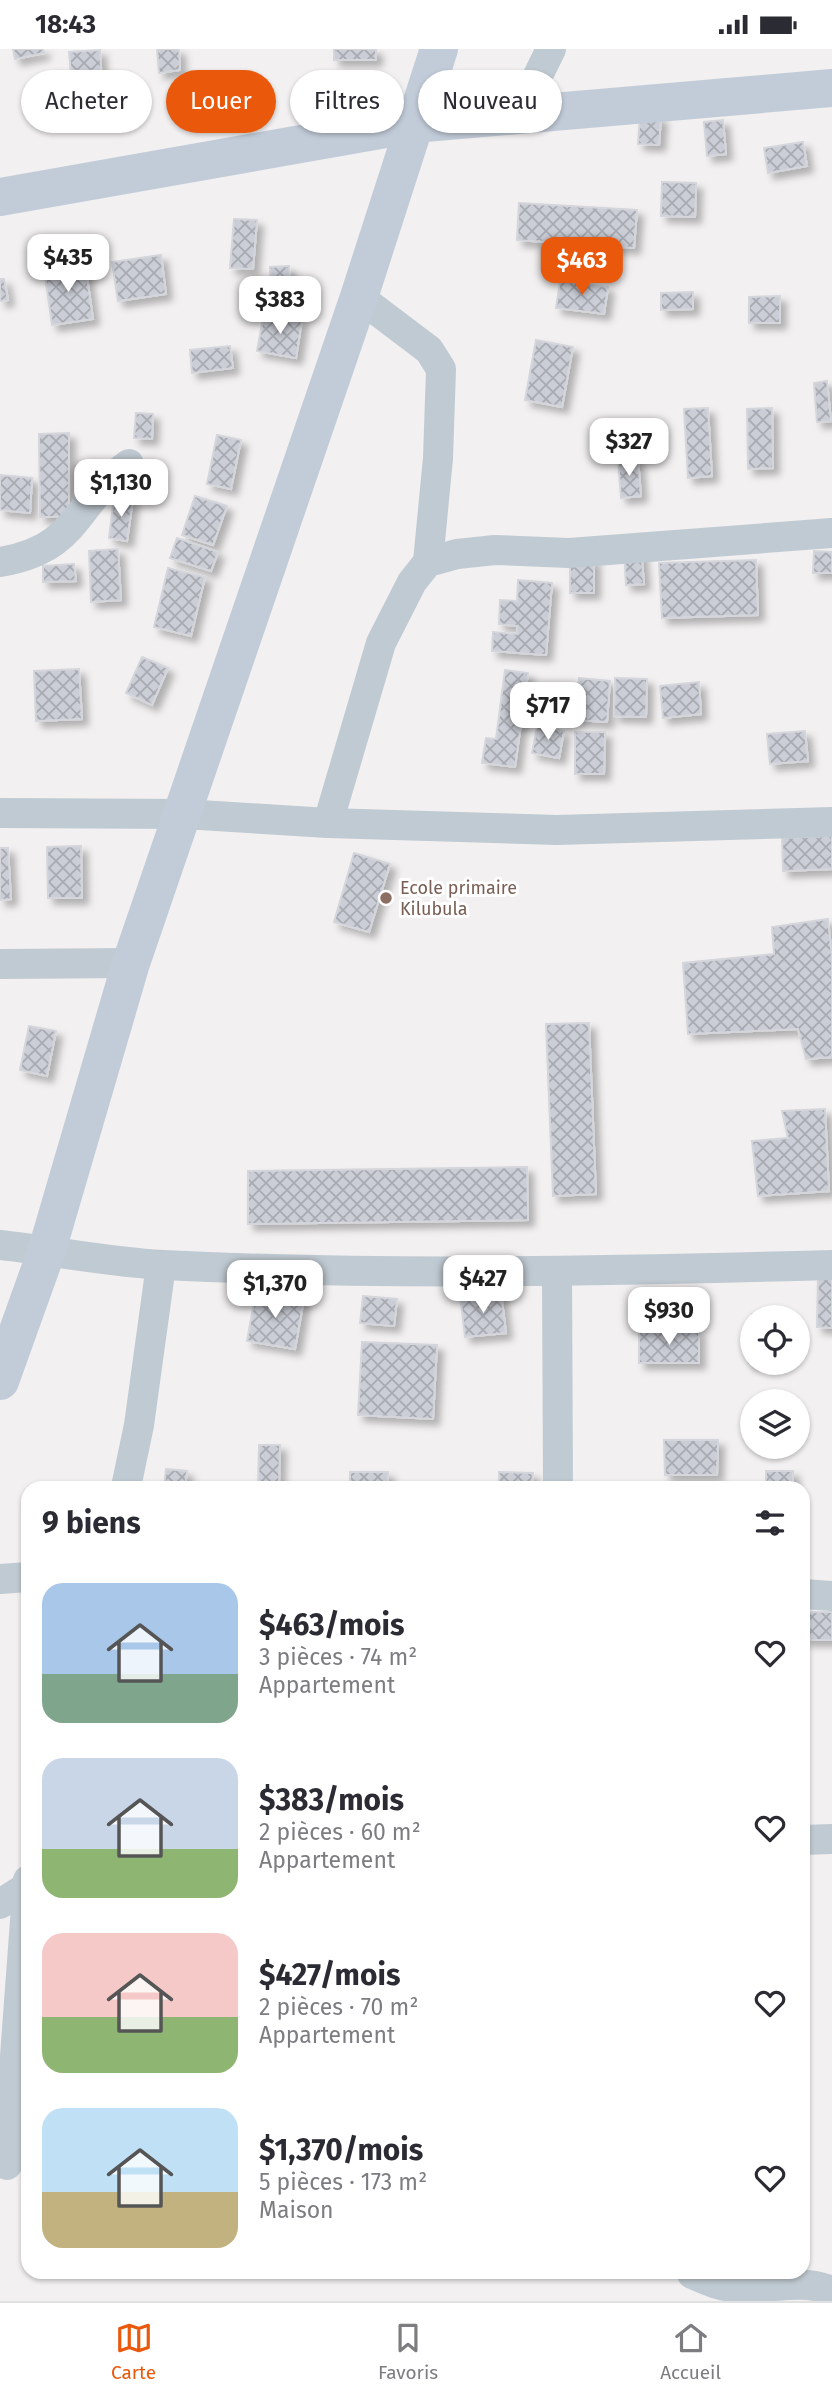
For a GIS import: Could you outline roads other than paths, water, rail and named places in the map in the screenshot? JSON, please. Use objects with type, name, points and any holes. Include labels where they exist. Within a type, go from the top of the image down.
[{"type":"street","points":[[0,1381],[47,1250],[131,963],[359,297],[439,49]]},
{"type":"street","points":[[541,70],[551,49]]},
{"type":"street","points":[[562,110],[832,88]]},
{"type":"street","points":[[0,197],[418,124]]},
{"type":"street","points":[[328,823],[381,643],[412,582],[428,562],[438,458],[441,369],[429,350],[359,297]]},
{"type":"street","points":[[0,562],[26,558],[51,546],[71,529],[107,480],[129,464]]},
{"type":"street","points":[[428,562],[457,554],[495,550],[569,553],[832,533]]},
{"type":"street","points":[[0,813],[184,814],[328,823],[557,830],[832,822]]},
{"type":"street","points":[[0,964],[131,963]]},
{"type":"street","points":[[0,1245],[160,1265],[557,1273],[832,1265]]},
{"type":"street","points":[[127,1481],[139,1425],[160,1265]]},
{"type":"street","points":[[557,1273],[558,1481]]},
{"type":"street","points":[[0,1579],[21,1578]]},
{"type":"street","points":[[810,1594],[832,1596]]},
{"type":"street","points":[[810,1840],[832,1839]]},
{"type":"street","points":[[0,1904],[21,1889]]},
{"type":"street","points":[[7,2165],[21,1978]]},
{"type":"street","points":[[702,2279],[735,2288],[800,2284],[832,2291]]},
{"type":"place","name":"Ecole primaire Kilubula","points":[[386,898]]}]
